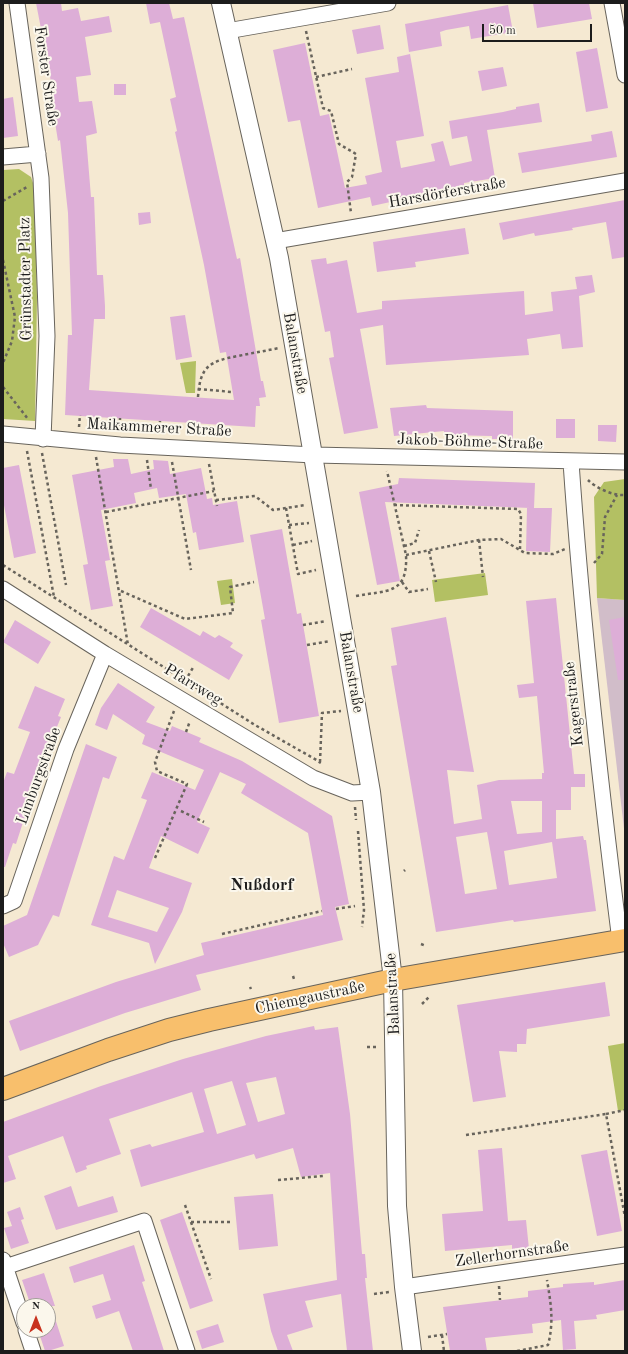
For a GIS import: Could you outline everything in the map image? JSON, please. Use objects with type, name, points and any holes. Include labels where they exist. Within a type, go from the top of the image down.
[{"type":"main road","name":"Chiemgaustraße","points":[[3,1089],[82,1059],[169,1030],[393,980],[622,940]]},
{"type":"street","name":"Forster Straße","points":[[17,3],[38,154]]},
{"type":"street","name":"Balanstraße","points":[[221,3],[275,241],[314,455],[371,792],[393,980],[398,1206],[397,1290],[412,1351]]},
{"type":"street","points":[[227,31],[388,3]]},
{"type":"street","points":[[612,3],[625,75]]},
{"type":"street","points":[[3,157],[38,154]]},
{"type":"street","name":"Grünstadter Platz","points":[[36,438],[47,336],[41,178],[38,154]]},
{"type":"street","name":"Harsdörferstraße","points":[[275,241],[625,180]]},
{"type":"street","name":"Maikammerer Straße","points":[[3,434],[94,443],[314,455]]},
{"type":"street","name":"Jakob-Böhme-Straße","points":[[314,455],[571,462],[625,462]]},
{"type":"street","name":"Kagerstraße","points":[[571,462],[578,568],[592,706],[622,940]]},
{"type":"street","name":"Pfarrweg","points":[[3,589],[105,654],[313,778],[352,793],[371,792]]},
{"type":"street","name":"Limburgstraße","points":[[3,906],[14,901],[66,749],[105,654]]},
{"type":"street","points":[[16,1299],[4,1263],[144,1221],[187,1351]]},
{"type":"street","name":"Zellerhornstraße","points":[[397,1290],[625,1256]]},
{"type":"street","points":[[29,1338],[33,1351]]},
{"type":"path","points":[[306,33],[322,108],[331,111],[339,144],[356,154],[352,177],[347,182],[350,207]]},
{"type":"path","points":[[316,77],[352,69]]},
{"type":"path","points":[[3,201],[41,178]]},
{"type":"path","points":[[3,260],[15,317],[12,341],[3,363]]},
{"type":"path","points":[[198,397],[200,378],[211,364],[221,359],[279,348]]},
{"type":"path","points":[[3,387],[36,438],[66,585]]},
{"type":"path","points":[[198,389],[232,392]]},
{"type":"path","points":[[36,438],[54,598]]},
{"type":"path","points":[[94,443],[128,645]]},
{"type":"path","points":[[169,447],[191,570]]},
{"type":"path","points":[[206,449],[217,506]]},
{"type":"path","points":[[571,462],[592,484],[617,495],[625,495]]},
{"type":"path","points":[[148,470],[151,489]]},
{"type":"path","points":[[356,596],[394,589],[402,582],[406,568],[406,555],[388,476]]},
{"type":"path","points":[[106,512],[214,491]]},
{"type":"path","points":[[578,568],[592,565],[602,554],[605,517],[617,495]]},
{"type":"path","points":[[216,500],[254,496],[273,510],[307,505]]},
{"type":"path","points":[[394,505],[518,509],[521,514],[520,549]]},
{"type":"path","points":[[286,508],[298,574],[318,570]]},
{"type":"path","points":[[289,525],[310,522]]},
{"type":"path","points":[[404,546],[415,543],[418,530]]},
{"type":"path","points":[[406,555],[429,551],[470,540],[501,539],[525,553],[551,554]]},
{"type":"path","points":[[479,540],[483,577]]},
{"type":"path","points":[[293,544],[313,541]]},
{"type":"path","points":[[429,551],[436,582]]},
{"type":"path","points":[[3,565],[255,725],[320,762]]},
{"type":"path","points":[[120,591],[185,619],[233,612],[230,587],[254,582]]},
{"type":"path","points":[[402,582],[409,592],[428,589]]},
{"type":"path","points":[[303,625],[327,621]]},
{"type":"path","points":[[307,645],[330,641]]},
{"type":"path","points":[[185,681],[194,666]]},
{"type":"path","points":[[155,858],[187,784],[157,771],[155,762],[179,697]]},
{"type":"path","points":[[313,778],[320,762],[322,713],[342,711]]},
{"type":"path","points":[[352,793],[357,827],[364,910],[362,927]]},
{"type":"path","points":[[181,811],[204,822]]},
{"type":"path","points":[[336,909],[355,906]]},
{"type":"path","points":[[222,934],[322,911]]},
{"type":"path","points":[[421,944],[426,946]]},
{"type":"path","points":[[422,1004],[429,997]]},
{"type":"path","points":[[367,1047],[378,1046],[379,1053]]},
{"type":"path","points":[[466,1135],[625,1110]]},
{"type":"path","points":[[606,1114],[625,1217]]},
{"type":"path","points":[[278,1180],[323,1176]]},
{"type":"path","points":[[186,1205],[211,1279]]},
{"type":"path","points":[[191,1222],[232,1222]]},
{"type":"path","points":[[517,1351],[548,1345],[552,1329],[552,1316],[545,1267]]},
{"type":"path","points":[[374,1294],[397,1290]]},
{"type":"path","points":[[428,1337],[447,1334]]},
{"type":"path","points":[[442,1335],[444,1351]]},
{"type":"shaded area","points":[[597,598],[625,600],[625,837]]},
{"type":"green space","points":[[19,169],[31,177],[35,189],[37,298],[35,421],[3,419],[3,170]]},
{"type":"green space","points":[[196,361],[195,393],[186,393],[180,363]]},
{"type":"green space","points":[[625,479],[625,600],[597,598],[594,497],[604,482]]},
{"type":"green space","points":[[485,573],[488,595],[435,602],[432,580]]},
{"type":"green space","points":[[232,579],[235,603],[221,605],[217,581]]},
{"type":"green space","points":[[625,1043],[625,1110],[618,1111],[608,1046]]},
{"type":"building","points":[[36,3],[61,3],[62,11],[78,8],[81,21],[109,16],[112,32],[85,37],[91,75],[76,77],[79,102],[92,101],[97,133],[86,136],[91,197],[94,197],[97,275],[103,275],[105,306],[105,319],[94,319],[89,390],[234,400],[226,352],[220,353],[204,265],[175,132],[177,131],[170,99],[176,97],[160,22],[150,24],[146,3],[169,3],[173,19],[184,17],[237,259],[240,258],[261,381],[263,381],[266,397],[259,398],[260,406],[256,406],[255,427],[65,415],[68,335],[72,335],[68,213],[60,140],[58,141],[50,75]]},
{"type":"building","points":[[533,3],[589,3],[592,19],[537,28]]},
{"type":"building","points":[[508,5],[513,32],[471,39],[469,26],[446,30],[440,32],[442,46],[409,52],[405,24]]},
{"type":"building","points":[[380,25],[384,49],[357,54],[352,30]]},
{"type":"building","points":[[305,43],[320,116],[329,114],[345,188],[367,184],[365,176],[382,172],[365,78],[399,72],[397,57],[410,54],[424,136],[396,141],[401,168],[435,161],[431,144],[443,141],[450,166],[472,161],[467,136],[452,139],[449,121],[503,112],[516,109],[516,107],[539,103],[542,122],[487,130],[495,178],[464,183],[464,186],[372,206],[370,197],[318,208],[300,120],[288,122],[273,50]]},
{"type":"building","points":[[597,48],[608,108],[586,112],[576,52]]},
{"type":"building","points":[[503,67],[507,86],[482,91],[478,71]]},
{"type":"building","points":[[114,84],[126,84],[126,95],[114,95]]},
{"type":"building","points":[[13,97],[18,136],[3,138],[3,99]]},
{"type":"building","points":[[612,131],[617,157],[522,173],[518,153],[592,141],[591,135]]},
{"type":"building","points":[[625,200],[625,257],[612,259],[606,222],[572,228],[573,230],[535,236],[534,233],[503,240],[499,223]]},
{"type":"building","points":[[150,212],[151,223],[139,225],[138,213]]},
{"type":"building","points":[[465,228],[469,254],[415,262],[416,267],[377,272],[373,242]]},
{"type":"building","points":[[326,258],[327,264],[347,260],[357,313],[382,309],[382,301],[524,291],[525,315],[553,311],[551,292],[577,289],[575,277],[592,275],[595,292],[579,296],[583,347],[562,349],[560,334],[527,339],[529,355],[386,365],[383,325],[360,329],[378,428],[344,434],[329,358],[334,357],[330,331],[325,332],[311,260]]},
{"type":"building","points":[[185,315],[192,357],[176,360],[170,317]]},
{"type":"building","points":[[426,405],[427,408],[513,411],[513,439],[492,439],[492,436],[444,435],[444,431],[394,436],[390,408]]},
{"type":"building","points":[[556,419],[575,419],[575,438],[556,438]]},
{"type":"building","points":[[598,425],[617,425],[616,442],[598,441]]},
{"type":"building","points":[[113,459],[128,459],[131,474],[154,469],[153,460],[168,461],[170,474],[201,468],[207,499],[212,498],[213,505],[237,501],[244,542],[199,550],[196,532],[193,533],[186,494],[159,498],[157,488],[134,493],[136,503],[101,510],[110,560],[105,561],[113,606],[91,610],[83,565],[88,564],[72,475],[114,467]]},
{"type":"building","points":[[19,465],[36,553],[14,558],[3,500],[3,468]]},
{"type":"building","points":[[399,478],[535,483],[534,508],[552,508],[550,552],[526,551],[527,508],[530,508],[385,502],[400,581],[377,585],[359,492],[398,484]]},
{"type":"building","points":[[282,529],[297,614],[301,613],[319,716],[279,723],[261,620],[265,619],[250,535]]},
{"type":"building","points":[[556,598],[574,774],[585,774],[585,787],[571,787],[571,810],[556,810],[556,839],[583,836],[584,840],[586,840],[596,911],[514,922],[513,920],[436,932],[391,666],[397,665],[391,628],[446,617],[474,772],[447,770],[454,824],[482,819],[477,785],[499,780],[542,779],[542,773],[544,773],[537,696],[519,698],[517,685],[534,683],[526,601]],"holes":[[[511,801],[542,801],[542,832],[517,834]],[[487,832],[497,889],[465,894],[456,837]],[[552,842],[557,878],[509,885],[504,851]]]},
{"type":"building","points":[[151,608],[200,636],[203,631],[215,638],[219,635],[233,643],[230,647],[243,655],[229,680],[140,627]]},
{"type":"building","points":[[625,617],[625,680],[618,680],[609,620]]},
{"type":"building","points":[[15,620],[51,642],[38,664],[3,642]]},
{"type":"building","points":[[118,683],[155,707],[146,722],[170,731],[172,726],[201,738],[199,742],[242,761],[332,816],[349,904],[335,907],[343,940],[196,975],[201,990],[125,1013],[20,1051],[9,1021],[116,982],[204,955],[201,943],[323,915],[308,833],[241,793],[246,784],[220,772],[197,822],[210,828],[198,854],[161,836],[149,868],[192,883],[182,912],[155,964],[149,943],[91,925],[114,856],[124,860],[147,800],[141,798],[152,772],[195,790],[204,770],[142,744],[145,735],[113,714],[107,730],[95,725],[101,708]],"holes":[[[117,890],[169,908],[157,932],[108,917]]]},
{"type":"building","points":[[35,686],[65,699],[58,716],[61,717],[41,766],[16,844],[13,843],[5,867],[3,867],[3,783],[7,772],[14,774],[30,732],[18,728]]},
{"type":"building","points":[[86,744],[117,757],[109,779],[103,777],[59,917],[53,915],[38,945],[9,957],[3,943],[3,926],[27,915]]},
{"type":"building","points":[[605,982],[610,1016],[527,1029],[526,1044],[517,1044],[517,1052],[499,1051],[506,1097],[473,1102],[457,1005]]},
{"type":"building","points":[[314,1026],[315,1030],[338,1027],[350,1114],[362,1254],[365,1254],[367,1278],[365,1278],[373,1351],[347,1351],[341,1294],[305,1301],[313,1327],[287,1335],[293,1351],[278,1351],[271,1331],[263,1294],[337,1280],[330,1173],[301,1177],[293,1148],[256,1159],[254,1154],[141,1187],[130,1150],[150,1144],[152,1147],[204,1132],[192,1092],[109,1119],[121,1154],[86,1166],[87,1169],[76,1173],[63,1136],[8,1156],[16,1179],[3,1183],[3,1122],[101,1086],[183,1059],[266,1036]],"holes":[[[276,1077],[285,1114],[258,1122],[246,1083]],[[232,1081],[246,1125],[217,1134],[204,1089]]]},
{"type":"building","points":[[502,1148],[508,1221],[526,1220],[529,1249],[512,1250],[512,1245],[445,1251],[442,1214],[483,1211],[478,1150]]},
{"type":"building","points":[[607,1150],[622,1231],[597,1236],[581,1155]]},
{"type":"building","points":[[71,1186],[78,1207],[113,1196],[118,1212],[56,1230],[44,1196]]},
{"type":"building","points":[[273,1194],[278,1246],[239,1250],[234,1197]]},
{"type":"building","points":[[20,1207],[24,1219],[21,1220],[29,1243],[11,1249],[4,1228],[12,1226],[7,1212]]},
{"type":"building","points":[[182,1212],[213,1301],[190,1309],[160,1220]]},
{"type":"building","points":[[134,1245],[145,1281],[142,1282],[164,1351],[133,1351],[119,1311],[96,1319],[92,1306],[111,1300],[103,1274],[74,1283],[69,1267]]},
{"type":"building","points":[[44,1273],[52,1298],[28,1298],[22,1280]]},
{"type":"building","points":[[625,1280],[625,1310],[596,1315],[597,1319],[574,1321],[576,1349],[563,1350],[561,1320],[532,1324],[533,1333],[485,1338],[487,1351],[450,1351],[443,1307],[528,1297],[528,1291],[563,1287],[563,1284],[594,1282],[594,1285]]},
{"type":"building","points":[[56,1321],[64,1346],[45,1351],[41,1338],[56,1338]]},
{"type":"building","points":[[218,1324],[224,1342],[202,1349],[196,1331]]},
{"type":"district","name":"Nußdorf","points":[[262,886]]}]
